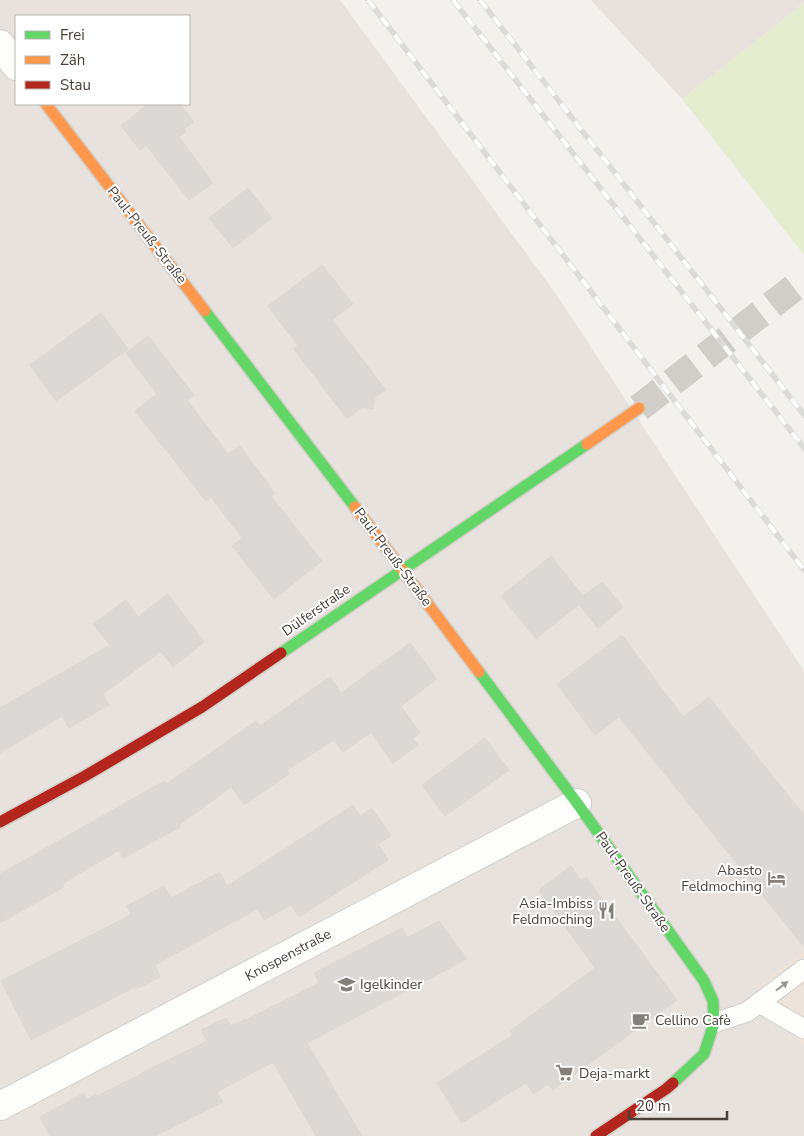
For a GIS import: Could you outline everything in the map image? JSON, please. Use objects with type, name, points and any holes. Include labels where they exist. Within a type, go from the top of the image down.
[{"type":"street","points":[[0,44],[15,65]]},
{"type":"street","name":"Paul-Preuß-Straße","points":[[47,105],[403,569],[577,803],[704,981],[713,1001],[714,1023]]},
{"type":"street","name":"Dülferstraße","points":[[0,822],[84,776],[202,707],[639,408]]},
{"type":"street","name":"Knospenstraße","points":[[0,1106],[577,803]]},
{"type":"street","points":[[596,1136],[666,1089],[692,1066],[704,1054],[714,1023]]},
{"type":"lane","points":[[714,1023],[747,1012],[804,969]]},
{"type":"lane","points":[[759,1003],[804,1029]]},
{"type":"shaded area","points":[[0,0],[340,0],[556,294],[804,671],[804,951],[758,987],[804,1047],[804,1136],[0,1136]]},
{"type":"shaded area","points":[[591,0],[804,0],[804,3],[682,99]]},
{"type":"shaded area","points":[[804,951],[804,1047],[757,987]]},
{"type":"green space","points":[[804,3],[804,255],[682,99]]},
{"type":"building","points":[[147,105],[181,105],[194,122],[184,129],[186,132],[179,137],[213,183],[189,200],[146,145],[140,150],[121,126]]},
{"type":"building","points":[[248,188],[272,218],[233,248],[209,218]]},
{"type":"building","points":[[322,265],[353,304],[332,320],[386,390],[375,397],[373,409],[362,407],[347,419],[294,349],[298,346],[268,306]]},
{"type":"building","points":[[101,313],[128,349],[56,401],[30,365]]},
{"type":"building","points":[[148,336],[194,395],[187,400],[228,454],[240,446],[275,493],[271,496],[322,561],[274,599],[232,546],[242,538],[211,497],[206,501],[135,411],[157,394],[126,353]]},
{"type":"building","points":[[551,556],[583,596],[602,582],[623,607],[598,628],[579,604],[536,639],[501,596]]},
{"type":"building","points":[[168,594],[204,642],[173,667],[161,651],[103,694],[109,705],[69,728],[62,716],[0,753],[0,708],[110,645],[93,624],[126,600],[138,617]]},
{"type":"building","name":"Abasto Feldmoching","points":[[622,635],[683,717],[709,697],[804,815],[804,947],[619,717],[595,735],[557,684]]},
{"type":"building","points":[[410,643],[437,679],[401,706],[420,733],[413,738],[418,745],[393,763],[371,732],[343,752],[334,740],[287,770],[289,774],[244,805],[231,787],[179,825],[180,827],[123,858],[119,850],[62,884],[64,887],[0,923],[0,874],[164,781],[166,784],[256,721],[260,726],[330,677],[341,693]]},
{"type":"building","points":[[485,738],[509,770],[445,816],[422,785]]},
{"type":"building","points":[[353,805],[360,816],[372,808],[391,836],[378,844],[388,860],[299,917],[291,905],[264,920],[257,909],[155,965],[160,977],[136,989],[135,987],[31,1040],[1,981],[125,918],[131,914],[127,906],[164,886],[171,898],[220,872],[227,886]]},
{"type":"building","points":[[571,866],[581,880],[586,877],[677,1000],[553,1090],[548,1084],[534,1094],[526,1083],[462,1123],[437,1083],[513,1035],[510,1031],[595,968],[539,890]]},
{"type":"building","points":[[439,921],[467,959],[307,1043],[362,1136],[316,1136],[273,1062],[217,1092],[223,1102],[155,1136],[50,1136],[40,1117],[84,1093],[87,1099],[96,1094],[97,1096],[207,1041],[201,1030],[226,1018],[231,1026],[319,983],[314,973],[402,928],[407,938]]},
{"type":"tunnel","points":[[639,408],[804,280]]},
{"type":"railway","points":[[368,0],[804,570]]},
{"type":"railway","points":[[453,0],[804,448]]},
{"type":"railway","points":[[480,0],[804,415]]},
{"type":"traffic: fast","points":[[205,311],[355,507]]},
{"type":"traffic: fast","points":[[281,653],[587,444]]},
{"type":"traffic: fast","points":[[479,672],[577,803],[704,981],[713,1001],[714,1023],[704,1054],[673,1083]]},
{"type":"traffic: slow","points":[[47,105],[205,311]]},
{"type":"traffic: slow","points":[[587,444],[639,408]]},
{"type":"traffic: slow","points":[[355,507],[479,672]]},
{"type":"traffic: jam","points":[[0,822],[85,776],[202,707],[281,653]]},
{"type":"traffic: jam","points":[[596,1136],[673,1083]]},
{"type":"place","name":"Abasto Feldmoching","points":[[776,878]]},
{"type":"place","name":"Asia-Imbiss Feldmoching","points":[[607,911]]},
{"type":"place","name":"Igelkinder","points":[[346,984]]},
{"type":"place","name":"Cellino Cafè","points":[[641,1020]]},
{"type":"place","name":"Deja-markt","points":[[565,1073]]}]
